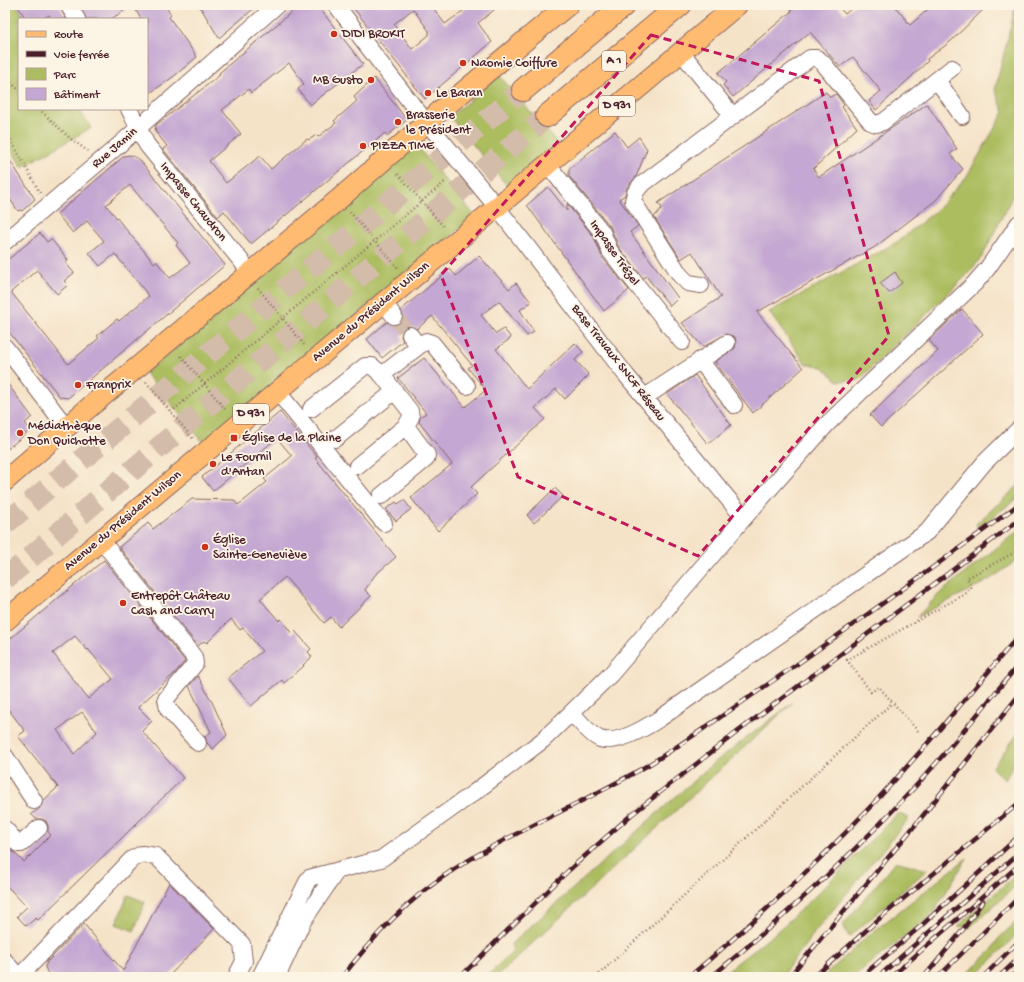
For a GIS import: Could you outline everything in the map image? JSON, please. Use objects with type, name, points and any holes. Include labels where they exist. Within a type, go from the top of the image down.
[{"type":"highway","points":[[523,90],[624,5]]},
{"type":"highway","name":"A 1","points":[[547,116],[680,5]]},
{"type":"main road","points":[[5,481],[68,428],[253,279],[339,199],[427,122],[568,5]]},
{"type":"main road","name":"Avenue du Président Wilson","points":[[5,621],[316,358],[389,309],[408,280],[737,5]]},
{"type":"street","points":[[68,5],[76,18]]},
{"type":"street","name":"Rue Jamin","points":[[5,242],[278,5]]},
{"type":"street","name":"Base Travaux SNCF Réseau","points":[[336,5],[427,122],[496,206],[645,397],[744,518]]},
{"type":"street","points":[[681,52],[732,115]]},
{"type":"street","points":[[701,285],[688,283],[680,275],[633,201],[635,193],[640,186],[732,115],[810,58],[817,58],[823,63],[871,122],[876,124],[884,122],[952,68]]},
{"type":"street","points":[[937,80],[962,116]]},
{"type":"street","name":"Impasse Chaudron","points":[[129,110],[137,128],[147,145],[253,279]]},
{"type":"street","name":"Impasse Trézel","points":[[547,164],[602,232],[610,251],[682,342]]},
{"type":"street","points":[[260,977],[309,878],[381,859],[401,846],[543,740],[611,674],[744,518],[827,424],[974,284],[995,258],[1019,222]]},
{"type":"street","points":[[382,375],[414,340],[426,341],[432,343],[467,386]]},
{"type":"street","points":[[645,397],[727,343]]},
{"type":"street","points":[[5,347],[68,428]]},
{"type":"street","points":[[700,360],[734,405]]},
{"type":"street","points":[[311,409],[365,366],[372,366],[382,375],[395,391],[410,411],[411,417],[406,426],[357,466]]},
{"type":"street","points":[[278,391],[384,523]]},
{"type":"street","points":[[335,439],[395,391]]},
{"type":"street","points":[[381,496],[426,459],[426,451],[406,426]]},
{"type":"street","points":[[572,713],[600,739],[610,740],[635,732],[659,719],[927,532],[984,463],[1019,429]]},
{"type":"street","points":[[101,540],[194,657],[194,664],[166,699],[166,704],[198,743]]},
{"type":"street","points":[[5,756],[34,801]]},
{"type":"street","points":[[5,829],[18,844],[21,844],[39,828]]},
{"type":"street","points":[[5,961],[19,977],[132,859],[142,854],[156,856],[242,944],[244,961],[236,977]]},
{"type":"street","points":[[277,977],[303,921],[336,872]]},
{"type":"path","points":[[5,77],[18,89]]},
{"type":"path","points":[[41,110],[71,139],[100,161]]},
{"type":"path","points":[[5,129],[47,206]]},
{"type":"path","points":[[398,174],[443,226]]},
{"type":"path","points":[[170,412],[446,181]]},
{"type":"path","points":[[339,199],[408,280]]},
{"type":"path","points":[[253,279],[316,358]]},
{"type":"path","points":[[180,356],[225,409]]},
{"type":"path","points":[[143,379],[205,452]]},
{"type":"path","points":[[918,731],[879,687],[871,692],[847,660],[965,594],[971,587],[967,578],[1019,550]]},
{"type":"path","points":[[596,977],[892,703]]},
{"type":"highlighted area","points":[[651,35],[819,81],[889,336],[698,556],[518,477],[441,275]]},
{"type":"green space","points":[[5,5],[17,5],[24,18],[18,18],[18,110],[80,110],[91,128],[22,167],[5,141]]},
{"type":"green space","points":[[1016,5],[1019,5],[1019,183],[982,257],[966,276],[859,380],[838,381],[823,367],[806,364],[769,312],[897,242],[937,210],[967,176],[1004,112],[995,90]]},
{"type":"green space","points":[[499,75],[559,145],[509,188],[450,117]]},
{"type":"green space","points":[[416,145],[475,216],[204,443],[145,373]]},
{"type":"green space","points":[[1019,485],[1019,497],[978,528],[976,524]]},
{"type":"green space","points":[[1019,530],[1019,559],[989,580],[917,617],[940,593]]},
{"type":"green space","points":[[792,703],[496,977],[486,977],[513,951],[511,944],[710,766]]},
{"type":"green space","points":[[1019,732],[1019,755],[1005,780],[992,768]]},
{"type":"green space","points":[[898,813],[909,818],[818,928],[781,977],[719,977],[773,935],[810,901]]},
{"type":"green space","points":[[967,858],[932,915],[853,977],[823,977],[869,935]]},
{"type":"green space","points":[[896,861],[927,870],[849,937],[843,925]]},
{"type":"green space","points":[[1019,872],[1019,883],[969,928],[958,926]]},
{"type":"green space","points":[[128,895],[145,902],[134,931],[116,924]]},
{"type":"green space","points":[[1019,919],[1019,932],[975,977],[964,977],[992,950],[998,939]]},
{"type":"building","points":[[17,5],[59,5],[66,18],[51,18],[49,15],[44,18],[25,18]]},
{"type":"building","points":[[79,5],[133,5],[113,18],[86,18]]},
{"type":"building","points":[[133,5],[165,5],[171,15],[169,17],[197,57],[173,77],[148,94],[148,18],[140,18]]},
{"type":"building","points":[[199,5],[258,5],[219,38]]},
{"type":"building","points":[[300,5],[317,5],[363,64],[310,105],[298,89],[304,84],[289,63],[251,93],[249,89],[222,110],[241,134],[209,161],[226,183],[260,156],[271,169],[307,139],[309,140],[316,135],[318,137],[336,123],[334,121],[357,101],[354,97],[374,78],[407,120],[387,136],[385,133],[251,244],[224,211],[218,217],[163,149],[167,146],[155,131],[156,125],[220,75],[219,73]]},
{"type":"building","points":[[351,5],[431,5],[445,24],[471,5],[500,5],[478,23],[492,42],[425,99]],"holes":[[[413,9],[429,31],[429,35],[412,49],[394,24]]]},
{"type":"building","points":[[787,5],[837,5],[845,14],[855,5],[894,5],[910,25],[933,5],[988,5],[950,42],[927,59],[928,61],[876,110],[869,101],[881,91],[853,57],[840,67],[810,32],[733,97],[723,85],[726,82],[718,73],[792,11]]},
{"type":"building","points":[[826,92],[830,97],[836,94],[844,105],[842,107],[857,128],[813,169],[819,177],[927,104],[957,149],[950,154],[963,169],[935,201],[875,247],[757,312],[803,368],[753,413],[715,362],[735,348],[735,337],[726,334],[703,347],[682,323],[721,297],[692,252],[681,259],[654,217],[662,208],[658,203]]},
{"type":"building","points":[[615,131],[627,147],[639,137],[647,149],[636,177],[627,187],[625,195],[619,199],[638,226],[630,232],[678,298],[670,306],[646,276],[643,278],[618,246],[610,226],[569,176],[569,169]]},
{"type":"building","points":[[5,153],[35,199],[22,211],[18,211],[5,192]]},
{"type":"building","points":[[130,155],[139,159],[225,265],[68,398],[60,397],[5,327],[5,262],[40,233],[47,242],[51,239],[68,260],[65,262],[74,273],[64,281],[68,285],[57,294],[37,270],[11,292],[68,364],[99,338],[97,336],[117,319],[119,321],[149,296],[115,254],[100,266],[89,253],[104,241],[87,221],[73,233],[57,214],[124,156]],"holes":[[[130,185],[178,243],[176,245],[190,263],[170,278],[156,261],[154,263],[106,205]]]},
{"type":"building","points":[[548,187],[567,211],[567,204],[594,237],[602,257],[629,290],[604,311],[527,205]]},
{"type":"building","points":[[479,256],[509,289],[516,283],[531,302],[520,310],[534,332],[527,336],[499,301],[481,315],[496,334],[504,329],[511,338],[496,349],[527,389],[575,343],[583,352],[575,360],[589,375],[565,399],[556,389],[535,408],[545,419],[471,487],[477,494],[438,531],[411,498],[452,464],[419,422],[420,417],[426,413],[398,378],[424,358],[465,407],[486,390],[468,368],[472,365],[432,316],[417,329],[409,326],[404,328],[401,336],[403,341],[382,358],[367,339],[387,322],[395,325],[400,324],[403,319],[401,310],[450,269],[456,276]]},
{"type":"building","points":[[895,272],[902,283],[889,293],[880,283]]},
{"type":"building","points":[[962,309],[983,334],[881,427],[870,415],[938,351],[929,340]]},
{"type":"building","points":[[695,375],[731,425],[708,444],[667,394]]},
{"type":"building","points":[[5,380],[32,417],[25,423],[30,430],[5,451]]},
{"type":"building","points":[[280,412],[317,457],[315,458],[396,557],[375,575],[365,590],[371,596],[339,627],[331,617],[324,623],[285,577],[260,599],[279,621],[281,619],[292,634],[295,631],[311,649],[308,652],[312,657],[284,683],[282,680],[251,706],[228,678],[262,651],[243,628],[240,630],[231,619],[207,643],[204,641],[198,646],[119,547],[148,523],[153,529],[192,499],[234,500],[238,505],[267,482],[264,479],[292,456],[277,438],[213,491],[202,477]]},
{"type":"building","points":[[555,488],[563,496],[534,523],[527,515]]},
{"type":"building","points":[[404,500],[411,509],[396,521],[386,509],[396,502],[398,504]]},
{"type":"building","points":[[104,560],[185,661],[174,674],[138,707],[152,721],[142,731],[183,778],[38,920],[36,918],[26,926],[17,916],[27,907],[5,884],[5,844],[24,862],[51,835],[48,832],[46,821],[36,819],[31,814],[39,809],[43,801],[58,787],[18,736],[25,731],[5,705],[5,643]],"holes":[[[75,636],[113,679],[88,699],[53,653]],[[82,712],[97,732],[74,754],[57,730]]]},
{"type":"building","points":[[198,676],[227,735],[213,749],[207,743],[205,737],[211,732],[189,686]]},
{"type":"building","points":[[169,883],[214,929],[168,977],[52,977],[47,972],[45,967],[47,962],[84,924],[123,971]]},
{"type":"tunnel","points":[[5,524],[523,90]]},
{"type":"tunnel","points":[[5,579],[547,116]]},
{"type":"tunnel","points":[[394,316],[410,335]]},
{"type":"railway","points":[[342,977],[393,919],[407,905],[437,881],[503,841],[607,788],[658,759],[796,665],[1019,504]]},
{"type":"railway","points":[[460,977],[568,871],[631,815],[732,736],[1019,520]]},
{"type":"railway","points":[[689,977],[783,894],[850,828],[929,742],[1019,635]]},
{"type":"railway","points":[[711,977],[764,933],[865,839],[913,789],[1019,664]]},
{"type":"railway","points":[[789,977],[921,818],[1019,695]]},
{"type":"railway","points":[[814,977],[880,918],[1019,803]]},
{"type":"railway","points":[[861,977],[922,925],[1019,836]]},
{"type":"railway","points":[[878,977],[1019,853]]},
{"type":"railway","points":[[891,977],[1019,865]]},
{"type":"railway","points":[[938,977],[1019,897]]},
{"type":"railway","points":[[924,977],[962,931],[983,901]]},
{"type":"railway","points":[[983,977],[1019,941]]},
{"type":"railway","points":[[999,977],[1019,958]]},
{"type":"railway","points":[[1011,977],[1019,970]]},
{"type":"place","name":"DIDI BROKIT","points":[[334,34]]},
{"type":"place","name":"Naomie Coiffure","points":[[463,63]]},
{"type":"place","name":"MB Gusto","points":[[371,80]]},
{"type":"place","name":"Le Baran","points":[[428,93]]},
{"type":"place","name":"Brasserie le Président","points":[[398,122]]},
{"type":"place","name":"PIZZA TIME","points":[[363,146]]},
{"type":"place","name":"Franprix","points":[[78,385]]},
{"type":"place","name":"Médiathèque Don Quichotte","points":[[20,433]]},
{"type":"place","name":"Église de la Plaine","points":[[234,438]]},
{"type":"place","name":"Le Fournil d'Antan","points":[[213,464]]},
{"type":"place","name":"Église Sainte-Geneviève","points":[[205,547]]},
{"type":"place","name":"Entrepôt Château Cash and Carry","points":[[123,603]]}]
